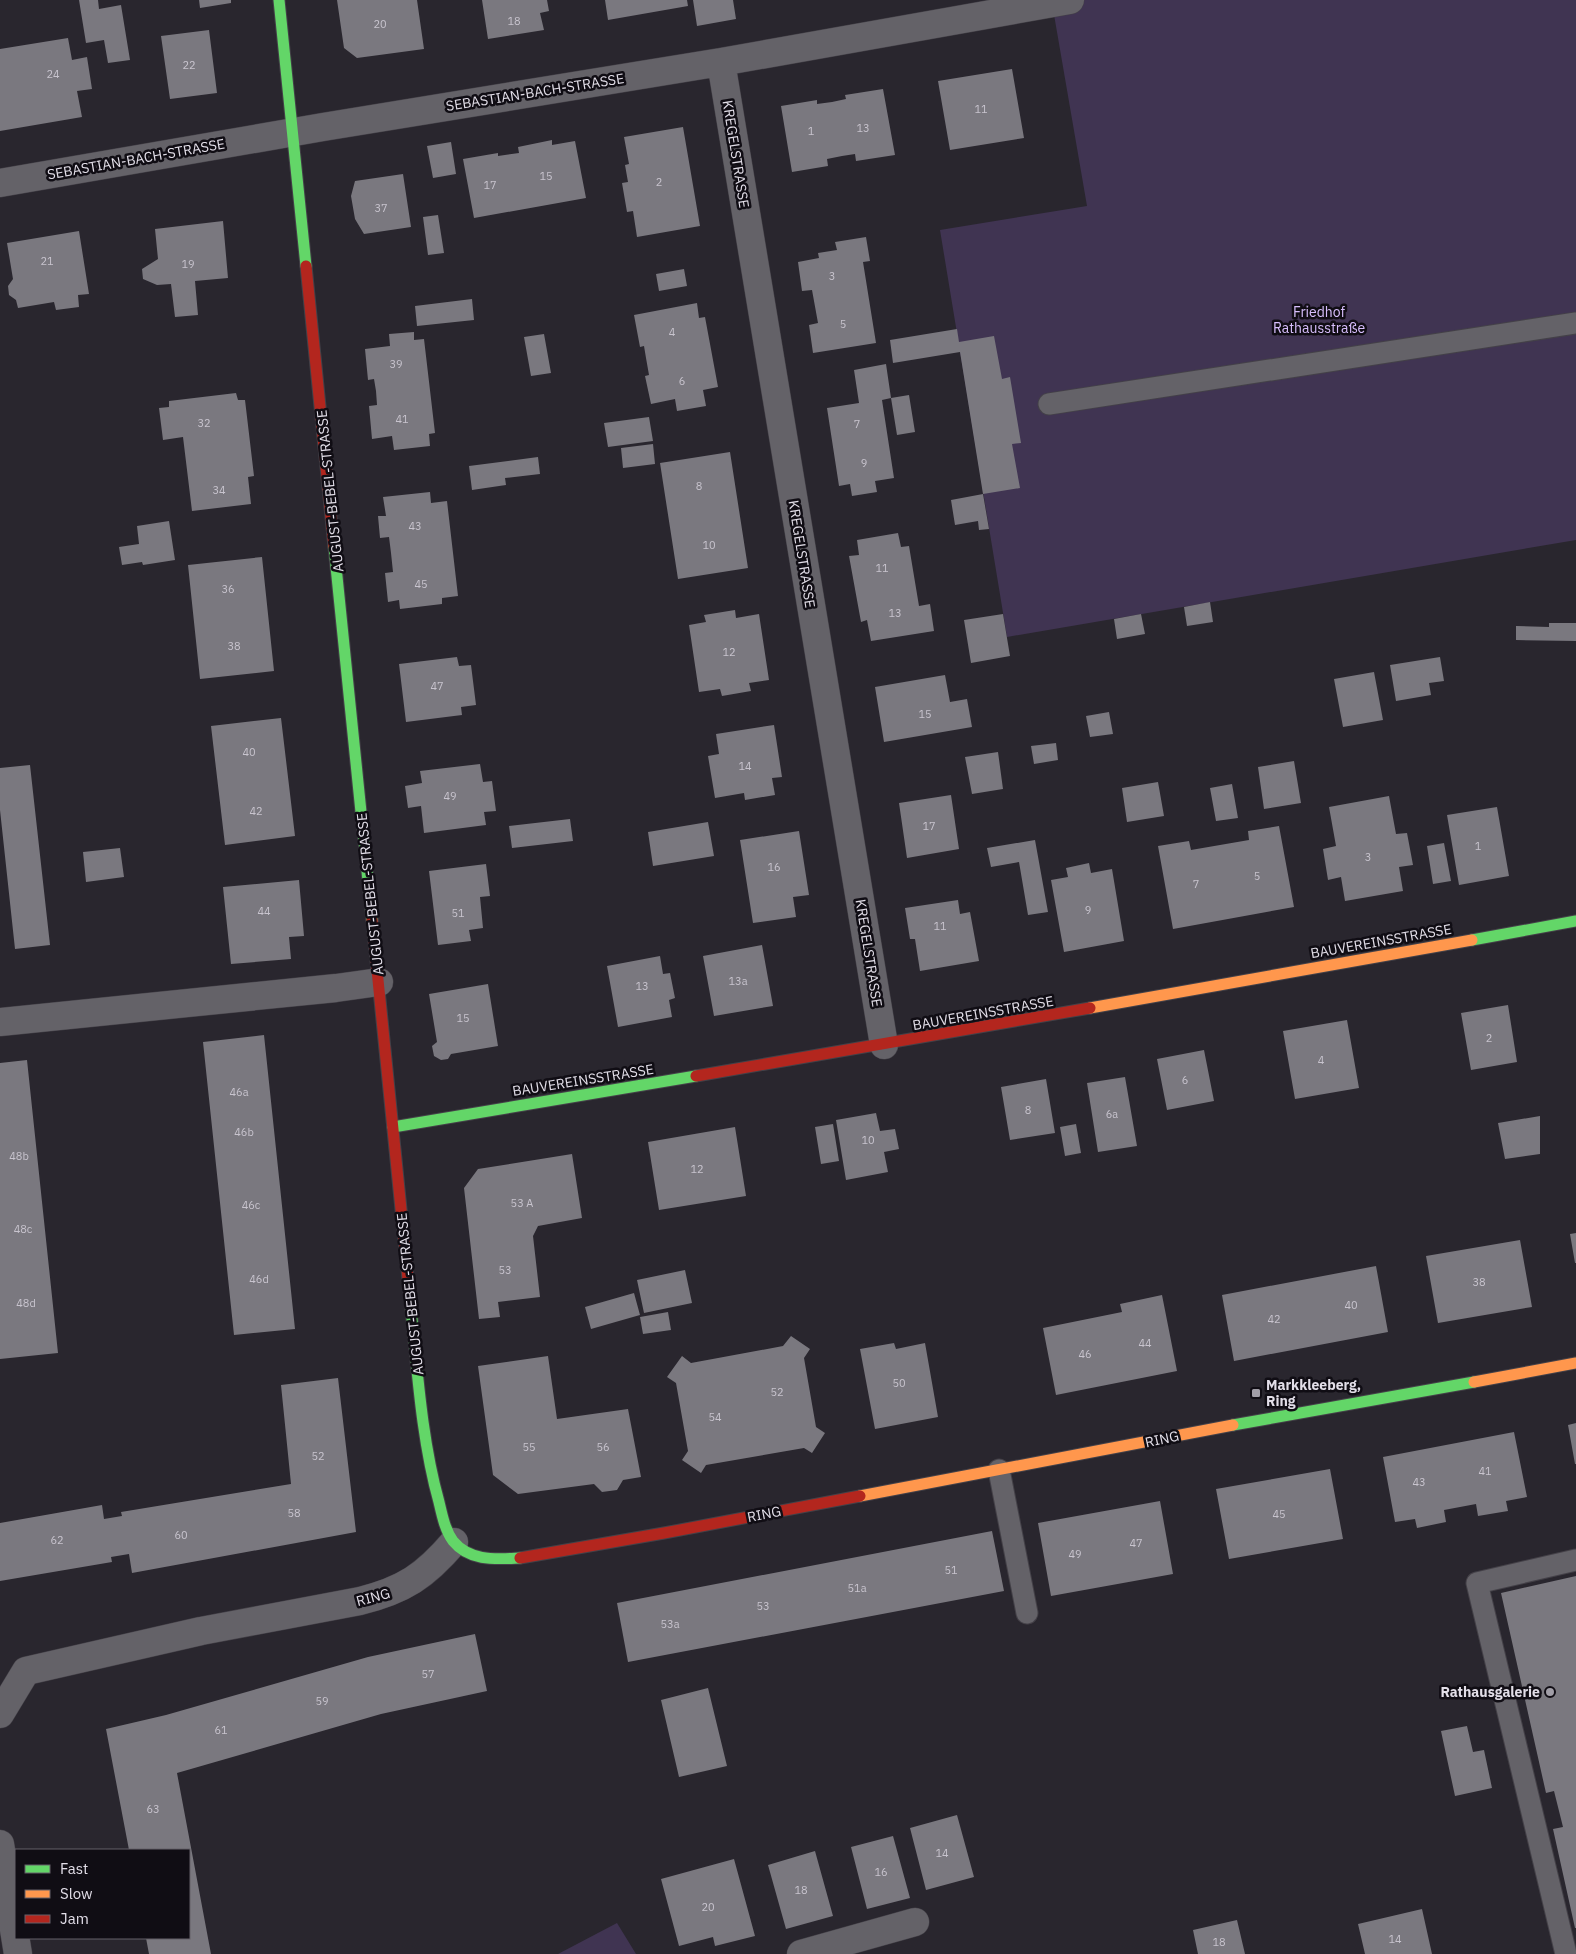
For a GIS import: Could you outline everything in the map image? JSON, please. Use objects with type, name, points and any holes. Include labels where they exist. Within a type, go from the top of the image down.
[{"type":"street","name":"AUGUST-BEBEL-STRASSE","points":[[279,0],[416,1356],[431,1474],[445,1526],[454,1542]]},
{"type":"street","name":"SEBASTIAN-BACH-STRASSE","points":[[0,183],[293,132],[721,62],[1070,0]]},
{"type":"street","name":"KREGELSTRASSE","points":[[721,62],[884,1046]]},
{"type":"street","name":"BAUVEREINSSTRASSE","points":[[393,1128],[884,1046],[1576,921]]},
{"type":"street","name":"AUGUST-BEBEL-STRASSE","points":[[0,1022],[379,982]]},
{"type":"street","name":"RING","points":[[0,1714],[26,1670],[139,1644],[389,1594],[425,1572],[438,1561],[454,1542],[473,1555],[490,1560],[527,1557],[1576,1363]]},
{"type":"street","points":[[0,1844],[15,1936]]},
{"type":"street","points":[[801,1954],[857,1946],[915,1922]]},
{"type":"street","points":[[16,1939],[18,1954]]},
{"type":"lane","points":[[1048,404],[1576,323]]},
{"type":"lane","points":[[999,1470],[1026,1613]]},
{"type":"lane","points":[[1566,1954],[1478,1583],[1576,1560]]},
{"type":"green space","name":"Friedhof Rathausstraße","points":[[1070,0],[1576,0],[1576,540],[1007,637],[940,230],[1087,206],[1052,3]]},
{"type":"green space","points":[[617,1923],[636,1954],[558,1954]]},
{"type":"building","points":[[79,0],[98,0],[99,9],[121,5],[130,60],[108,63],[104,40],[86,43]]},
{"type":"building","points":[[199,0],[231,0],[231,3],[200,8]]},
{"type":"building","points":[[337,0],[417,0],[424,49],[357,58],[344,48]]},
{"type":"building","points":[[482,0],[547,0],[549,11],[540,13],[544,30],[488,39]]},
{"type":"building","points":[[605,0],[687,0],[688,6],[608,20]]},
{"type":"building","points":[[693,0],[733,0],[736,19],[697,26]]},
{"type":"building","points":[[209,30],[217,93],[170,99],[161,36]]},
{"type":"building","points":[[68,38],[72,60],[87,57],[92,89],[77,91],[82,117],[0,131],[0,49]]},
{"type":"building","points":[[1012,69],[1024,138],[950,150],[938,81]]},
{"type":"building","points":[[883,89],[895,155],[856,161],[855,154],[842,156],[827,159],[828,166],[792,172],[781,106],[817,100],[817,104],[832,102],[846,99],[845,95]]},
{"type":"building","points":[[683,127],[700,226],[637,237],[633,211],[627,212],[622,183],[628,182],[625,165],[629,164],[624,137]]},
{"type":"building","points":[[552,140],[552,145],[575,141],[586,198],[474,218],[463,159],[498,153],[498,156],[519,153],[518,147]]},
{"type":"building","points":[[451,142],[456,174],[433,178],[427,146]]},
{"type":"building","points":[[403,174],[411,227],[364,234],[355,219],[351,196],[355,181]]},
{"type":"building","points":[[438,215],[444,253],[428,255],[423,217]]},
{"type":"building","points":[[223,221],[228,278],[195,281],[198,315],[175,317],[171,284],[157,285],[143,279],[142,269],[158,259],[155,229]]},
{"type":"building","points":[[79,231],[89,294],[78,295],[79,307],[56,310],[54,302],[18,308],[16,300],[9,295],[8,286],[13,279],[7,243]]},
{"type":"building","points":[[866,237],[870,261],[863,262],[876,343],[813,353],[809,325],[818,323],[812,290],[802,291],[798,262],[819,258],[818,253],[837,250],[835,242]]},
{"type":"building","points":[[684,269],[687,286],[659,291],[656,274]]},
{"type":"building","points":[[472,299],[474,320],[417,326],[415,306]]},
{"type":"building","points":[[697,303],[699,318],[705,317],[718,387],[703,390],[706,406],[677,411],[675,399],[651,404],[645,376],[649,375],[644,346],[640,347],[634,315]]},
{"type":"building","points":[[957,329],[959,342],[994,336],[1002,379],[1010,377],[1021,443],[1012,444],[1020,488],[983,494],[960,352],[893,363],[890,340]]},
{"type":"building","points":[[414,332],[414,340],[424,339],[435,433],[429,434],[430,446],[394,450],[392,436],[372,439],[369,406],[377,405],[376,391],[374,379],[368,380],[365,349],[390,346],[389,334]]},
{"type":"building","points":[[544,334],[551,373],[531,376],[524,337]]},
{"type":"building","points":[[886,364],[891,398],[882,400],[894,478],[875,481],[877,492],[852,496],[850,484],[839,486],[827,408],[859,403],[854,370]]},
{"type":"building","points":[[236,393],[238,400],[245,400],[254,476],[248,477],[251,504],[192,511],[183,437],[163,440],[159,408],[169,407],[169,401]]},
{"type":"building","points":[[909,395],[915,432],[897,435],[891,398]]},
{"type":"building","points":[[649,417],[653,441],[608,447],[604,423]]},
{"type":"building","points":[[653,444],[655,464],[623,468],[621,448]]},
{"type":"building","points":[[730,452],[748,568],[678,579],[660,463]]},
{"type":"building","points":[[538,457],[540,474],[505,478],[506,485],[472,490],[469,466]]},
{"type":"building","points":[[430,492],[431,503],[447,501],[458,596],[442,598],[442,604],[400,609],[399,600],[388,602],[385,573],[393,572],[391,553],[389,537],[380,538],[378,516],[386,516],[383,497]]},
{"type":"building","points":[[983,494],[989,529],[979,530],[978,521],[955,525],[951,500]]},
{"type":"building","points":[[169,521],[175,560],[143,565],[142,562],[122,565],[119,547],[139,544],[137,526]]},
{"type":"building","points":[[898,533],[901,547],[909,546],[919,606],[930,604],[934,631],[871,641],[867,620],[861,622],[849,556],[859,555],[857,540]]},
{"type":"building","points":[[262,557],[274,671],[200,679],[188,565]]},
{"type":"building","points":[[1210,602],[1213,622],[1187,626],[1184,607]]},
{"type":"building","points":[[735,610],[736,618],[759,614],[769,680],[749,683],[751,691],[722,696],[720,689],[699,692],[689,625],[706,622],[704,615]]},
{"type":"building","points":[[1003,614],[1010,656],[971,663],[964,620]]},
{"type":"building","points":[[1141,614],[1145,634],[1117,639],[1114,619]]},
{"type":"building","points":[[1549,623],[1576,623],[1576,641],[1516,640],[1516,626],[1549,627]]},
{"type":"building","points":[[457,657],[459,666],[471,665],[476,705],[461,707],[462,715],[406,722],[399,664]]},
{"type":"building","points":[[1440,657],[1444,681],[1429,683],[1431,695],[1396,701],[1390,665]]},
{"type":"building","points":[[1374,672],[1383,720],[1343,727],[1334,679]]},
{"type":"building","points":[[945,675],[950,702],[967,699],[972,727],[884,742],[875,687]]},
{"type":"building","points":[[1109,712],[1113,734],[1090,737],[1086,716]]},
{"type":"building","points":[[281,718],[295,836],[225,845],[211,726]]},
{"type":"building","points":[[774,725],[782,777],[772,778],[775,795],[745,800],[744,793],[715,798],[708,756],[719,754],[716,734]]},
{"type":"building","points":[[1056,743],[1058,760],[1034,764],[1031,746]]},
{"type":"building","points":[[998,752],[1003,789],[972,794],[965,757]]},
{"type":"building","points":[[1294,761],[1301,803],[1264,809],[1258,767]]},
{"type":"building","points":[[480,764],[483,782],[492,781],[496,811],[484,812],[486,825],[424,833],[421,806],[408,808],[405,786],[422,783],[420,771]]},
{"type":"building","points":[[30,765],[50,945],[15,949],[0,810],[0,768]]},
{"type":"building","points":[[1158,782],[1164,816],[1127,822],[1122,788]]},
{"type":"building","points":[[1232,784],[1238,818],[1216,821],[1210,788]]},
{"type":"building","points":[[951,795],[959,849],[907,858],[899,803]]},
{"type":"building","points":[[1389,796],[1396,834],[1407,833],[1413,865],[1399,867],[1403,891],[1345,901],[1341,877],[1328,880],[1323,849],[1336,846],[1329,807]]},
{"type":"building","points":[[1497,807],[1509,876],[1459,885],[1447,815]]},
{"type":"building","points":[[570,819],[573,841],[512,848],[509,826]]},
{"type":"building","points":[[708,822],[714,856],[653,866],[648,832]]},
{"type":"building","points":[[1279,826],[1294,907],[1173,929],[1158,846],[1189,841],[1191,850],[1249,840],[1248,831]]},
{"type":"building","points":[[799,831],[809,895],[793,897],[796,917],[753,923],[740,840]]},
{"type":"building","points":[[1035,840],[1048,912],[1028,915],[1019,862],[991,867],[987,848]]},
{"type":"building","points":[[1444,843],[1451,881],[1433,884],[1427,846]]},
{"type":"building","points":[[120,848],[124,877],[86,882],[83,852]]},
{"type":"building","points":[[1089,863],[1091,873],[1112,869],[1124,941],[1064,952],[1051,880],[1068,877],[1066,868]]},
{"type":"building","points":[[486,864],[490,896],[480,897],[483,928],[469,930],[471,941],[438,945],[429,871]]},
{"type":"building","points":[[299,880],[304,936],[289,937],[291,959],[231,964],[223,887]]},
{"type":"building","points":[[958,900],[960,914],[970,912],[979,961],[920,971],[915,939],[910,939],[905,908]]},
{"type":"building","points":[[762,945],[773,1006],[714,1016],[703,956]]},
{"type":"building","points":[[660,956],[663,974],[670,973],[675,998],[669,1000],[672,1017],[618,1027],[607,966]]},
{"type":"building","points":[[488,984],[498,1046],[451,1054],[448,1059],[441,1060],[434,1056],[432,1046],[437,1042],[429,994]]},
{"type":"building","points":[[1508,1005],[1517,1062],[1471,1070],[1461,1013]]},
{"type":"building","points":[[1347,1020],[1359,1088],[1295,1099],[1283,1031]]},
{"type":"building","points":[[264,1035],[295,1329],[234,1335],[203,1042]]},
{"type":"building","points":[[1204,1050],[1214,1101],[1167,1110],[1157,1059]]},
{"type":"building","points":[[27,1060],[58,1353],[0,1359],[0,1063]]},
{"type":"building","points":[[1125,1077],[1137,1146],[1098,1152],[1087,1083]]},
{"type":"building","points":[[1046,1079],[1055,1133],[1010,1140],[1001,1087]]},
{"type":"building","points":[[876,1113],[880,1131],[895,1129],[899,1149],[884,1152],[888,1172],[846,1180],[836,1120]]},
{"type":"building","points":[[1540,1116],[1540,1154],[1505,1159],[1498,1123]]},
{"type":"building","points":[[833,1124],[839,1161],[821,1164],[815,1127]]},
{"type":"building","points":[[1076,1124],[1081,1153],[1065,1156],[1060,1127]]},
{"type":"building","points":[[735,1127],[746,1196],[659,1210],[648,1142]]},
{"type":"building","points":[[572,1154],[582,1218],[538,1226],[533,1236],[540,1297],[498,1302],[500,1317],[479,1319],[464,1188],[478,1169]]},
{"type":"building","points":[[1576,1233],[1576,1263],[1575,1263],[1570,1234]]},
{"type":"building","points":[[1520,1240],[1532,1307],[1438,1323],[1426,1256]]},
{"type":"building","points":[[1376,1266],[1388,1332],[1234,1361],[1222,1295]]},
{"type":"building","points":[[685,1270],[692,1303],[644,1313],[637,1280]]},
{"type":"building","points":[[634,1293],[640,1315],[591,1329],[585,1307]]},
{"type":"building","points":[[1162,1295],[1177,1371],[1056,1395],[1043,1328],[1122,1312],[1120,1304]]},
{"type":"building","points":[[668,1312],[671,1330],[643,1334],[640,1317]]},
{"type":"building","points":[[791,1336],[810,1349],[804,1358],[816,1427],[825,1433],[812,1453],[804,1448],[706,1465],[701,1473],[682,1460],[688,1451],[676,1383],[667,1377],[682,1356],[691,1363],[783,1346]]},
{"type":"building","points":[[894,1343],[896,1349],[925,1343],[938,1417],[875,1429],[860,1349]]},
{"type":"building","points":[[548,1356],[557,1419],[628,1409],[641,1477],[623,1480],[617,1490],[602,1492],[594,1484],[518,1494],[493,1475],[478,1366]]},
{"type":"building","points":[[338,1378],[356,1532],[132,1573],[129,1554],[111,1557],[112,1562],[0,1581],[0,1523],[102,1505],[104,1519],[122,1516],[121,1512],[291,1484],[281,1385]]},
{"type":"building","points":[[1576,1423],[1576,1464],[1575,1464],[1568,1425]]},
{"type":"building","points":[[1514,1432],[1527,1497],[1506,1501],[1508,1511],[1478,1516],[1476,1504],[1444,1510],[1446,1522],[1417,1528],[1415,1519],[1395,1522],[1383,1457]]},
{"type":"building","points":[[1330,1469],[1343,1539],[1229,1559],[1216,1489]]},
{"type":"building","points":[[1160,1501],[1173,1574],[1051,1596],[1038,1523]]},
{"type":"building","points":[[992,1531],[1004,1591],[628,1662],[617,1603]]},
{"type":"building","name":"Rathausgalerie","points":[[1576,1576],[1575,1928],[1553,1829],[1563,1827],[1554,1791],[1546,1793],[1501,1593]]},
{"type":"building","points":[[475,1634],[487,1691],[381,1714],[177,1773],[211,1954],[149,1954],[146,1939],[190,1939],[190,1849],[129,1849],[106,1729],[166,1715],[368,1657]]},
{"type":"building","points":[[708,1688],[727,1766],[679,1777],[661,1700]]},
{"type":"building","points":[[1467,1726],[1473,1752],[1484,1750],[1492,1788],[1455,1796],[1441,1731]]},
{"type":"building","points":[[957,1815],[974,1877],[926,1890],[910,1828]]},
{"type":"building","points":[[893,1836],[910,1898],[867,1909],[851,1847]]},
{"type":"building","points":[[815,1851],[833,1916],[786,1929],[768,1865]]},
{"type":"building","points":[[734,1859],[755,1936],[715,1946],[713,1937],[679,1946],[661,1879]]},
{"type":"building","points":[[1422,1909],[1432,1954],[1365,1954],[1358,1924]]},
{"type":"building","points":[[1237,1920],[1245,1954],[1198,1954],[1193,1930]]},
{"type":"traffic: fast","points":[[279,0],[306,266]]},
{"type":"traffic: fast","points":[[334,547],[372,920]]},
{"type":"traffic: fast","points":[[1472,940],[1576,921]]},
{"type":"traffic: fast","points":[[393,1127],[696,1076]]},
{"type":"traffic: fast","points":[[410,1299],[420,1401],[428,1453],[441,1512],[448,1532],[453,1541],[467,1553],[493,1559],[520,1558]]},
{"type":"traffic: fast","points":[[1233,1425],[1474,1382]]},
{"type":"traffic: slow","points":[[1090,1008],[1472,940]]},
{"type":"traffic: slow","points":[[1474,1382],[1576,1363]]},
{"type":"traffic: slow","points":[[860,1496],[1233,1425]]},
{"type":"traffic: jam","points":[[306,266],[334,547]]},
{"type":"traffic: jam","points":[[372,920],[410,1299]]},
{"type":"traffic: jam","points":[[696,1076],[1090,1008]]},
{"type":"traffic: jam","points":[[520,1558],[860,1496]]},
{"type":"place","name":"Markkleeberg, Ring","points":[[1256,1393]]},
{"type":"place","name":"Rathausgalerie","points":[[1550,1692]]}]
